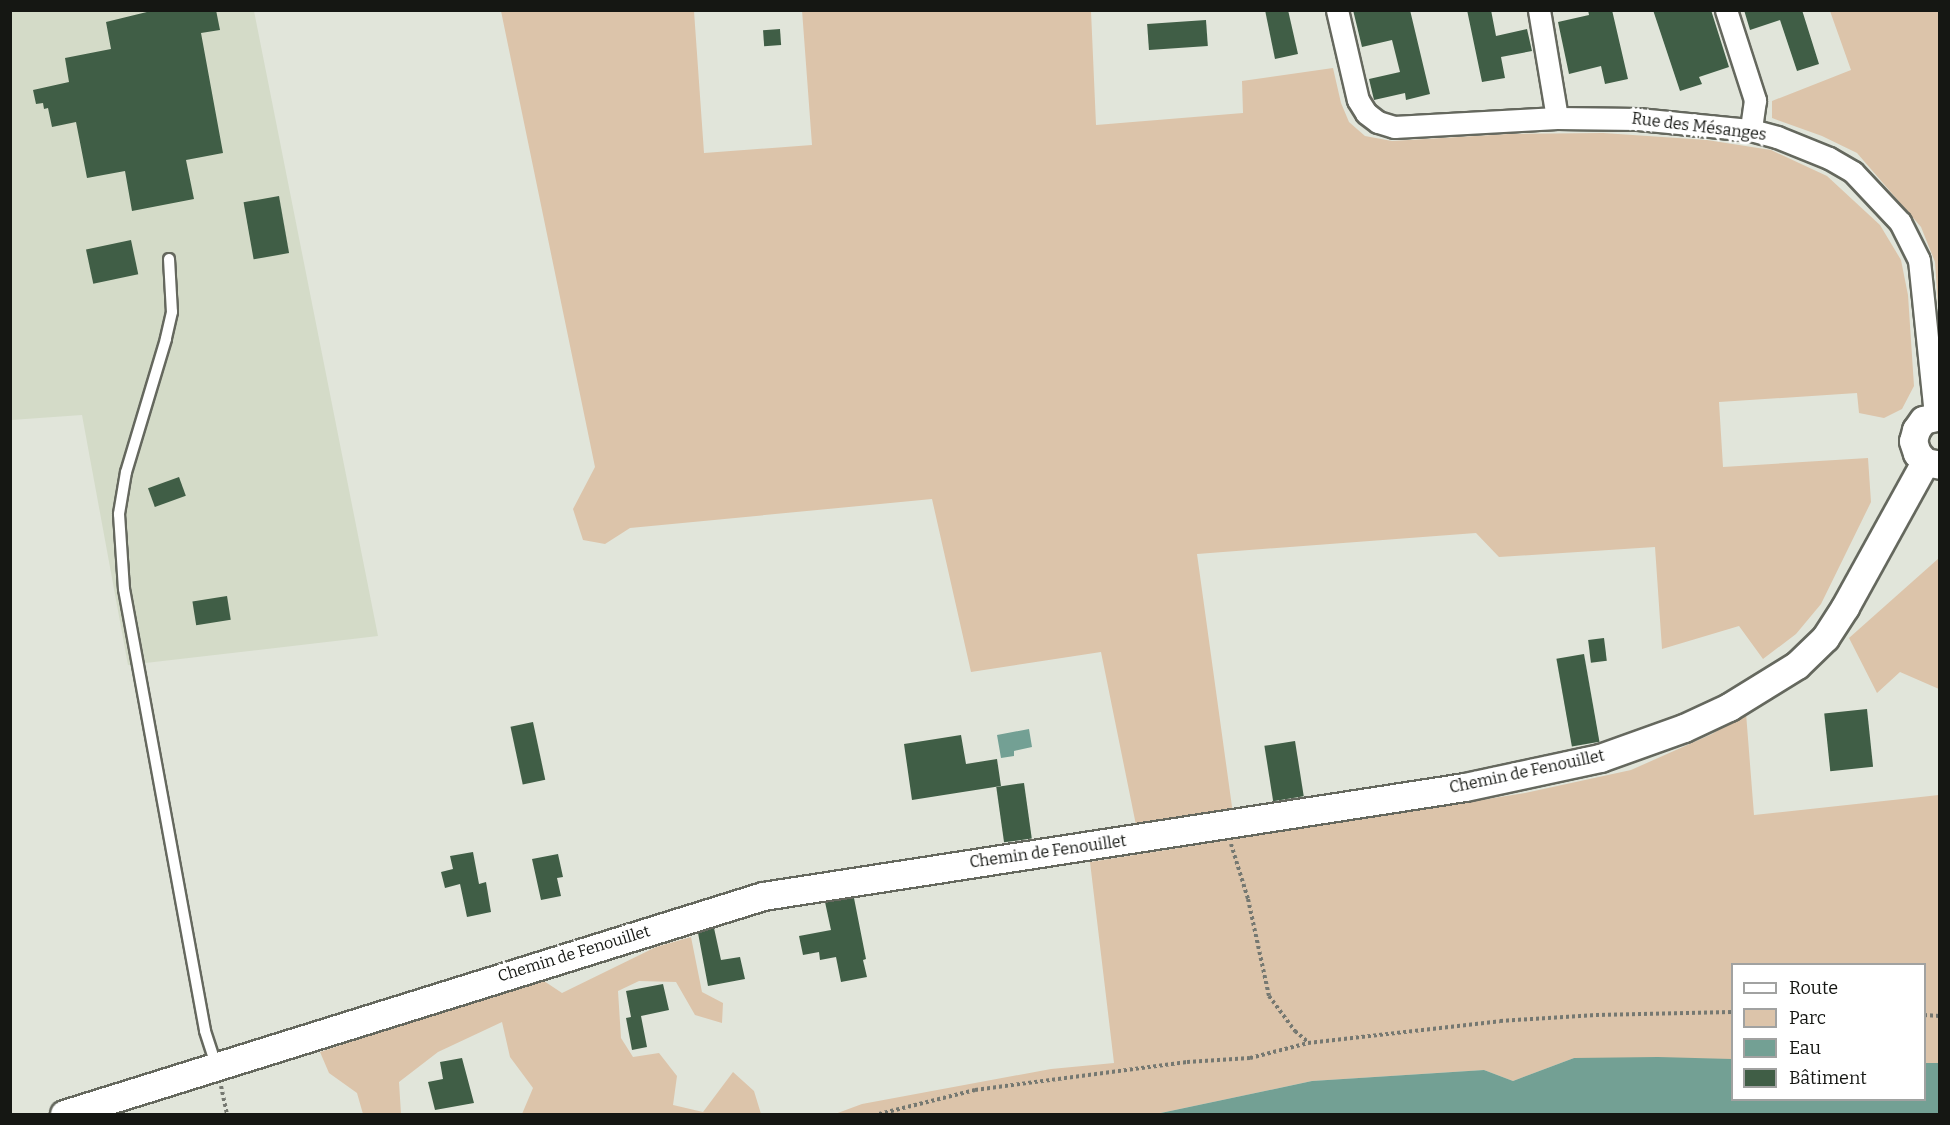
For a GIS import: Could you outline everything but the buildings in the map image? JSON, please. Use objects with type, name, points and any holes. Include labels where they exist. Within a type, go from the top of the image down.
[{"type":"street","name":"Rue des Mésanges","points":[[1337,10],[1358,99],[1366,113],[1378,122],[1394,127],[1557,118],[1638,119],[1751,130],[1777,137],[1829,158],[1853,172],[1900,222],[1919,260],[1937,416]]},
{"type":"street","points":[[1539,10],[1557,118]]},
{"type":"street","points":[[1726,10],[1755,100],[1751,130]]},
{"type":"street","name":"Chemin de Fenouillet","points":[[64,1114],[763,896],[1465,787],[1600,758],[1684,728],[1729,707],[1797,665],[1825,638],[1932,463],[1917,453],[1913,441],[1916,430],[1923,420],[1937,416]]},
{"type":"lane","points":[[170,259],[172,312],[126,472],[119,514],[124,589],[205,1031],[216,1065]]},
{"type":"path","points":[[1229,825],[1230,842],[1248,899],[1269,996],[1295,1031],[1308,1043]]},
{"type":"path","points":[[879,1114],[975,1090],[1186,1062],[1250,1058],[1308,1043],[1500,1021],[1596,1015],[1731,1012]]},
{"type":"shaded area","points":[[11,11],[254,11],[378,636],[128,665],[82,415],[11,420]]},
{"type":"green space","points":[[802,10],[1091,11],[1096,125],[1243,113],[1242,81],[1333,68],[1341,103],[1349,122],[1365,136],[1392,141],[1508,134],[1603,133],[1707,140],[1771,150],[1827,176],[1880,225],[1901,260],[1908,295],[1914,386],[1902,409],[1884,418],[1859,413],[1857,393],[1719,402],[1723,467],[1868,458],[1871,502],[1821,604],[1796,634],[1763,659],[1739,626],[1662,649],[1655,547],[1499,557],[1476,533],[1197,554],[1233,814],[1137,830],[1101,652],[971,672],[932,499],[630,528],[605,544],[583,540],[573,509],[595,467],[501,11],[694,11],[704,153],[812,145]]},
{"type":"green space","points":[[1830,11],[1939,11],[1939,319],[1935,262],[1921,227],[1857,153],[1822,136],[1772,118],[1772,101],[1851,70]]},
{"type":"green space","points":[[1939,558],[1939,689],[1900,672],[1877,693],[1849,638]]},
{"type":"green space","points":[[1746,713],[1754,815],[1939,795],[1939,1063],[1926,1063],[1926,963],[1731,963],[1731,1059],[1574,1058],[1513,1081],[1484,1070],[1312,1081],[1156,1114],[835,1114],[862,1104],[1051,1069],[1114,1063],[1090,862],[1525,793],[1631,770],[1712,734]]},
{"type":"green space","points":[[691,937],[702,992],[723,1003],[722,1023],[695,1015],[676,982],[639,981],[618,991],[621,1038],[633,1057],[659,1053],[677,1076],[673,1105],[703,1112],[733,1072],[754,1091],[761,1114],[522,1114],[533,1088],[510,1057],[502,1022],[438,1052],[399,1082],[401,1114],[363,1114],[357,1093],[329,1073],[320,1052],[541,979],[562,993],[656,947]]},
{"type":"water","points":[[1029,729],[1032,747],[1014,751],[1014,756],[1001,758],[997,735]]},
{"type":"water","points":[[1574,1058],[1731,1059],[1731,1101],[1926,1101],[1926,1063],[1939,1063],[1939,1114],[1156,1114],[1312,1081],[1484,1070],[1513,1081]]}]
